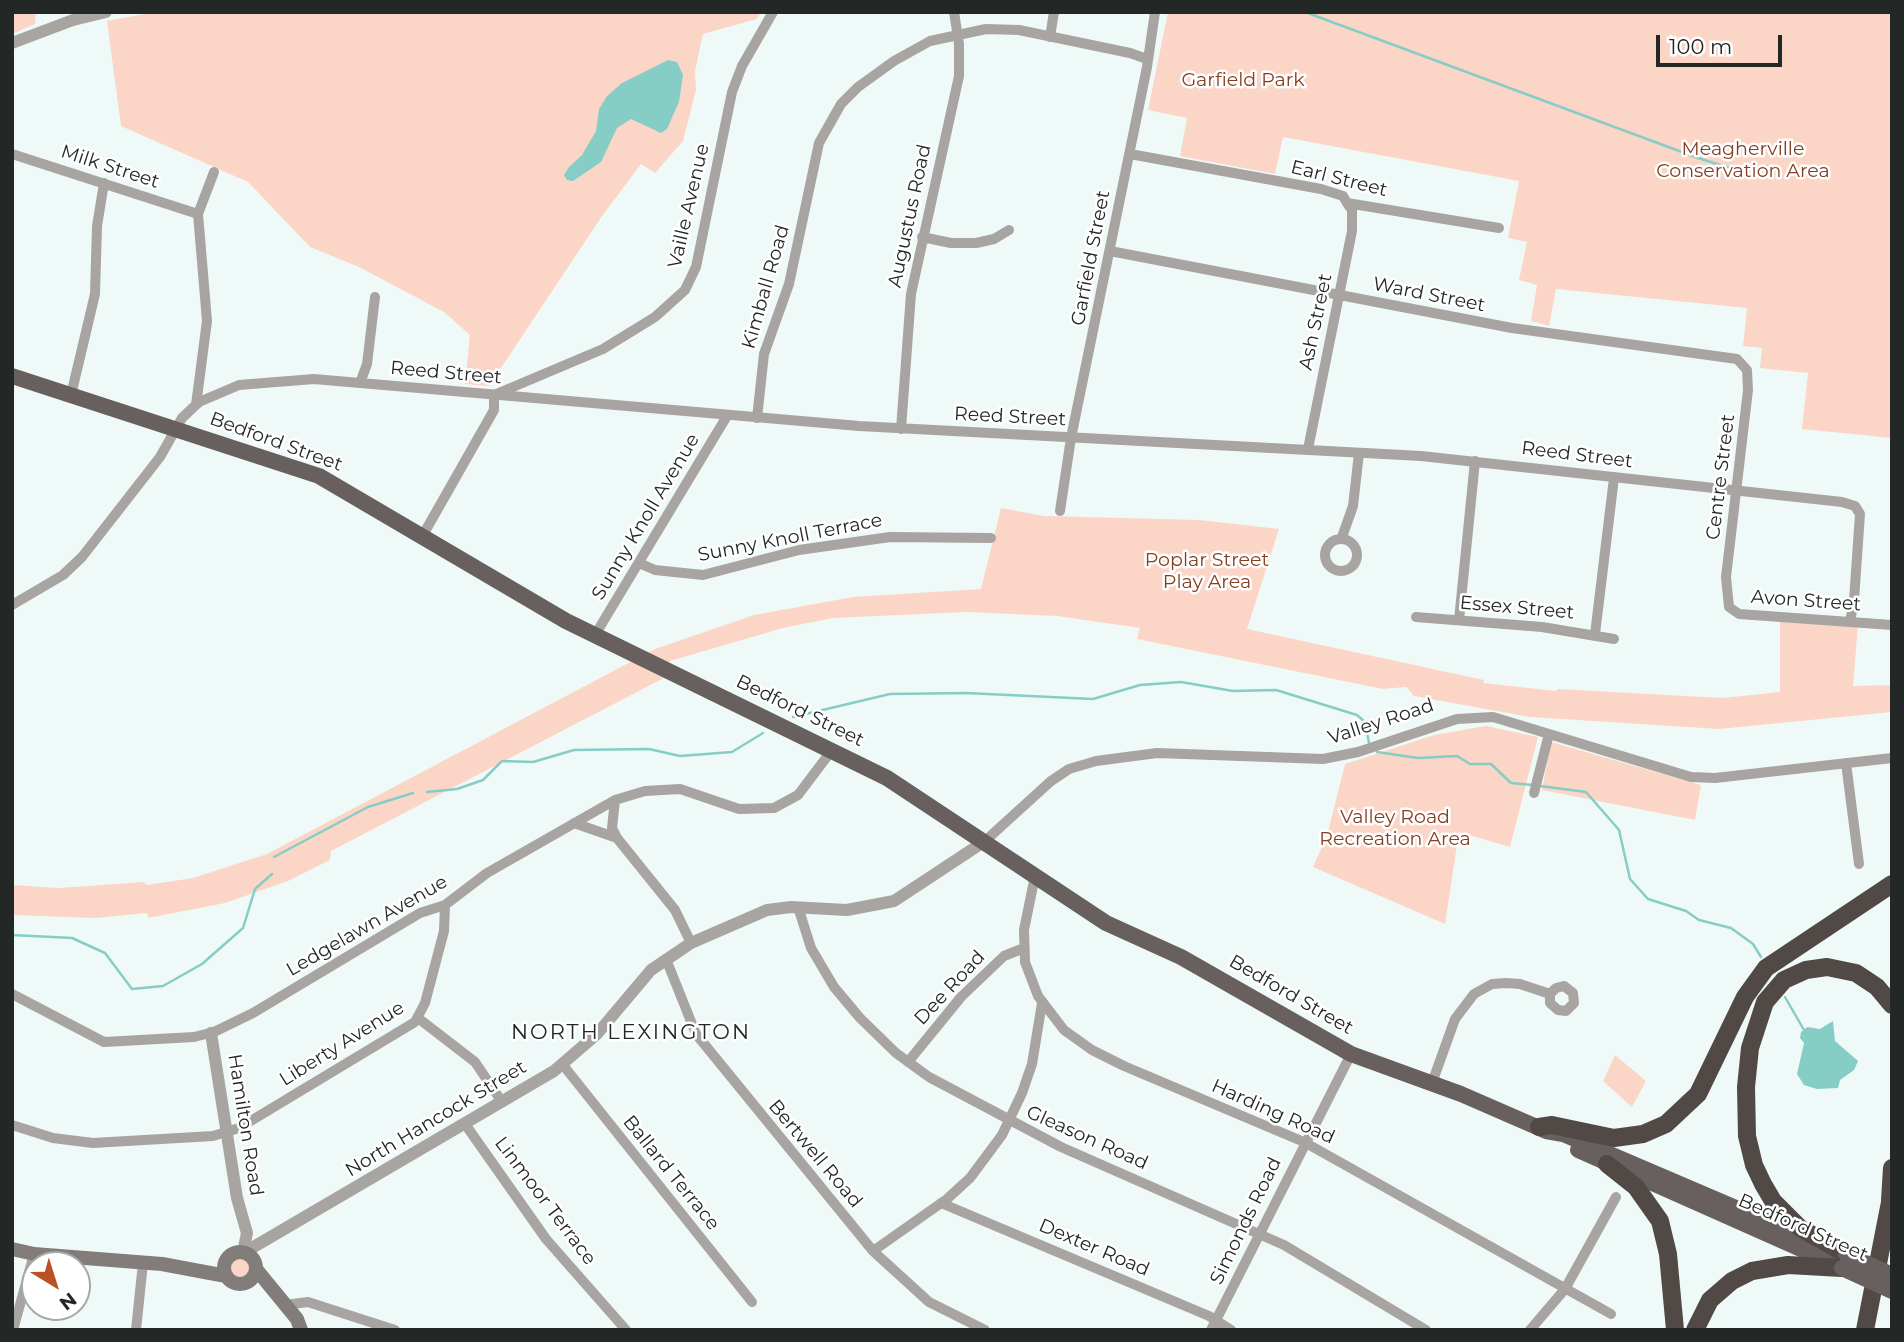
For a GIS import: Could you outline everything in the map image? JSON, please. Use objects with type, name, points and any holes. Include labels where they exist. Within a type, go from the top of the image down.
[{"type":"highway","points":[[1543,1129],[1552,1125],[1614,1138],[1643,1134],[1666,1124],[1698,1094],[1745,997],[1766,968],[1892,884]]},
{"type":"highway","points":[[1844,1261],[1787,1217],[1773,1201],[1758,1175],[1747,1136],[1746,1087],[1750,1048],[1765,1002],[1784,980],[1806,970],[1827,967],[1856,973],[1877,987],[1892,1005]]},
{"type":"highway","points":[[1607,1164],[1636,1186],[1660,1221],[1668,1254],[1675,1330]]},
{"type":"highway","points":[[1865,1330],[1891,1196],[1892,1168]]},
{"type":"highway","points":[[1695,1330],[1710,1300],[1731,1281],[1752,1271],[1796,1264],[1844,1261]]},
{"type":"highway","points":[[1856,1330],[1873,1291]]},
{"type":"main road","name":"Bedford Street","points":[[12,376],[319,475],[595,635],[832,750],[913,793],[1106,923],[1181,957],[1351,1054],[1432,1083],[1543,1129],[1586,1143],[1844,1261],[1892,1291]]},
{"type":"main road","name":"Bedford Street","points":[[1543,1129],[1607,1164],[1844,1261],[1892,1275]]},
{"type":"main road","points":[[162,1264],[243,1257]]},
{"type":"main road","points":[[226,1276],[223,1269],[243,1257]]},
{"type":"main road","points":[[243,1257],[248,1282]]},
{"type":"main road","points":[[243,1257],[285,1305],[301,1330]]},
{"type":"main road","points":[[91,1259],[162,1264],[226,1276],[237,1284],[248,1282],[285,1305]]},
{"type":"street","points":[[12,43],[74,20],[106,12]]},
{"type":"street","name":"Vaille Avenue","points":[[494,395],[622,339],[666,309],[685,290],[696,267],[732,92],[742,66],[773,12]]},
{"type":"street","name":"Augustus Road","points":[[901,429],[911,294],[938,159],[955,101],[960,61],[954,12]]},
{"type":"street","points":[[1051,37],[1054,12]]},
{"type":"street","name":"Garfield Street","points":[[1060,511],[1071,438],[1130,154],[1155,12]]},
{"type":"street","name":"Kimball Road","points":[[757,418],[764,354],[789,284],[812,167],[827,125],[858,87],[894,61],[930,41],[986,29],[1008,29],[1051,37],[1130,53],[1147,60]]},
{"type":"street","name":"Milk Street","points":[[12,154],[198,214]]},
{"type":"street","name":"Earl Street","points":[[1130,154],[1321,189],[1343,197],[1347,202],[1499,228]]},
{"type":"street","points":[[196,405],[208,321],[198,214],[214,172]]},
{"type":"street","points":[[71,395],[93,305],[99,204],[104,183]]},
{"type":"street","name":"Ash Street","points":[[1308,449],[1352,231],[1352,210],[1347,202]]},
{"type":"street","points":[[922,237],[951,243],[976,243],[994,239],[1009,230]]},
{"type":"street","name":"Ward Street","points":[[1110,250],[1339,297],[1534,332],[1701,352],[1742,361]]},
{"type":"street","points":[[360,383],[367,364],[375,297]]},
{"type":"street","name":"Centre Street","points":[[1726,599],[1748,390],[1747,370],[1742,361]]},
{"type":"street","name":"Reed Street","points":[[12,605],[63,575],[82,557],[160,457],[175,428],[196,405],[239,385],[314,379],[901,429],[1308,449],[1475,461],[1736,492],[1811,497],[1842,502],[1857,508],[1859,527],[1850,622]]},
{"type":"street","points":[[533,379],[537,399]]},
{"type":"street","points":[[423,536],[494,410],[494,395]]},
{"type":"street","name":"Sunny Knoll Avenue","points":[[595,635],[727,416]]},
{"type":"street","points":[[1342,537],[1353,506],[1359,453]]},
{"type":"street","points":[[1459,620],[1475,461]]},
{"type":"street","points":[[1595,635],[1602,599],[1614,478]]},
{"type":"street","name":"Sunny Knoll Terrace","points":[[639,564],[655,570],[703,575],[799,550],[890,537],[990,538]]},
{"type":"street","name":"Avon Street","points":[[1726,599],[1729,607],[1739,614],[1892,625]]},
{"type":"street","name":"Essex Street","points":[[1416,617],[1614,639]]},
{"type":"street","name":"Valley Road","points":[[985,841],[1048,783],[1069,769],[1099,760],[1157,753],[1323,759],[1369,748],[1447,720],[1475,717],[1493,717],[1691,777],[1714,778],[1892,758]]},
{"type":"street","points":[[1534,793],[1549,734]]},
{"type":"street","name":"Ledgelawn Avenue","points":[[12,994],[104,1042],[194,1037],[211,1033],[253,1013],[420,913],[445,905],[487,873],[615,800],[645,790],[680,789],[738,809],[774,808],[798,796],[832,750]]},
{"type":"street","points":[[1846,763],[1859,864]]},
{"type":"street","points":[[615,800],[612,828],[617,838],[675,910],[691,943]]},
{"type":"street","points":[[574,823],[617,838]]},
{"type":"street","name":"North Hancock Street","points":[[243,1257],[563,1065],[589,1043],[651,970],[691,943],[767,910],[798,907],[847,910],[894,901],[985,841]]},
{"type":"street","name":"Harding Road","points":[[1035,876],[1027,910],[1024,948],[1029,974],[1042,1003],[1064,1030],[1093,1050],[1304,1142],[1611,1314]]},
{"type":"street","name":"Liberty Avenue","points":[[12,1125],[53,1138],[93,1143],[226,1133],[386,1041],[418,1018],[423,1009],[443,934],[445,905]]},
{"type":"street","name":"Gleason Road","points":[[798,907],[811,948],[834,986],[860,1018],[908,1062],[929,1077],[1009,1121],[1260,1233],[1347,1280],[1426,1330]]},
{"type":"street","name":"Dee Road","points":[[908,1062],[961,997],[1004,956],[1024,948]]},
{"type":"street","name":"Bertwell Road","points":[[666,958],[699,1038],[873,1251],[929,1302],[985,1330]]},
{"type":"street","points":[[1432,1083],[1455,1019],[1474,994],[1492,985],[1512,983],[1550,994]]},
{"type":"street","points":[[873,1251],[941,1203],[970,1178],[1009,1121],[1032,1064],[1042,1003]]},
{"type":"street","points":[[418,1018],[475,1062],[502,1102]]},
{"type":"street","name":"Hamilton Road","points":[[211,1033],[226,1133],[247,1233],[243,1257]]},
{"type":"street","name":"Simonds Road","points":[[1213,1325],[1351,1054]]},
{"type":"street","name":"Ballard Terrace","points":[[563,1065],[751,1302]]},
{"type":"street","name":"Linmoor Terrace","points":[[465,1124],[546,1239],[626,1330]]},
{"type":"street","points":[[1530,1330],[1566,1289],[1616,1197]]},
{"type":"street","name":"Dexter Road","points":[[941,1203],[1213,1325],[1231,1330]]},
{"type":"street","points":[[136,1330],[143,1263]]},
{"type":"street","points":[[13,1330],[21,1301]]},
{"type":"street","points":[[285,1305],[308,1302],[396,1330]]},
{"type":"green space","points":[[12,12],[36,12],[35,24],[12,34]]},
{"type":"green space","points":[[155,12],[761,12],[757,19],[703,34],[695,71],[696,90],[683,141],[655,173],[641,164],[602,216],[489,386],[465,384],[470,335],[444,312],[359,267],[310,247],[248,182],[121,126],[107,21]]},
{"type":"green space","name":"Meagherville Conservation Area","points":[[1168,12],[1892,12],[1892,438],[1802,429],[1808,373],[1760,368],[1762,348],[1743,346],[1747,308],[1556,289],[1549,326],[1531,321],[1537,285],[1519,280],[1527,242],[1508,238],[1519,181],[1283,137],[1275,174],[1180,156],[1187,118],[1148,110]]},
{"type":"green space","name":"Poplar Street Play Area","points":[[1001,508],[1044,516],[1199,520],[1279,529],[1247,629],[1484,680],[1483,683],[1556,691],[1723,698],[1780,692],[1780,618],[1858,625],[1853,686],[1892,685],[1892,712],[1719,729],[1530,717],[1414,696],[1406,687],[1383,689],[1137,639],[1140,628],[1057,616],[966,612],[833,618],[783,628],[670,661],[662,679],[331,851],[330,860],[288,881],[225,903],[148,918],[147,913],[96,918],[12,915],[12,885],[59,888],[144,882],[147,885],[193,878],[267,854],[655,649],[754,615],[853,597],[981,589]]},
{"type":"green space","name":"Valley Road Recreation Area","points":[[1486,726],[1538,737],[1510,847],[1459,832],[1445,924],[1313,867],[1327,836],[1345,764],[1434,735]]},
{"type":"green space","points":[[1551,742],[1701,785],[1695,820],[1542,790]]},
{"type":"green space","points":[[1615,1055],[1646,1081],[1632,1107],[1603,1081]]},
{"type":"green space","points":[[240,1256],[248,1259],[251,1267],[248,1275],[240,1278],[232,1275],[229,1267],[232,1259]]},
{"type":"water","points":[[668,60],[677,62],[683,75],[679,102],[667,129],[661,133],[631,119],[617,128],[601,162],[573,181],[567,180],[564,175],[582,155],[596,131],[599,109],[607,96],[622,83]]},
{"type":"water","points":[[1833,1021],[1835,1041],[1858,1061],[1854,1070],[1840,1080],[1838,1088],[1817,1089],[1804,1085],[1797,1074],[1804,1043],[1800,1038],[1801,1032],[1807,1027],[1820,1029]]},
{"type":"waterway","points":[[1305,12],[1698,158],[1739,171],[1769,166]]},
{"type":"waterway","points":[[793,717],[890,694],[966,693],[1093,699],[1140,685],[1181,682],[1233,691],[1276,690],[1357,715],[1365,722],[1369,743]]},
{"type":"waterway","points":[[427,792],[457,789],[483,780],[502,761],[533,762],[574,750],[649,749],[680,756],[732,752],[763,733]]},
{"type":"waterway","points":[[1377,752],[1418,758],[1457,756],[1470,764],[1491,764],[1511,783],[1533,785]]},
{"type":"waterway","points":[[1540,786],[1586,792],[1619,830],[1630,879],[1648,899],[1686,911],[1699,920],[1731,928],[1753,944],[1761,957]]},
{"type":"waterway","points":[[274,857],[368,807],[413,793]]},
{"type":"waterway","points":[[12,849],[12,856]]},
{"type":"waterway","points":[[12,935],[72,938],[105,953],[132,989],[163,986],[202,964],[243,928],[255,889],[272,874]]},
{"type":"waterway","points":[[1785,997],[1804,1030]]},
{"type":"district","name":"NORTH LEXINGTON","points":[[631,1033]]},
{"type":"park label","name":"Garfield Park","points":[[1243,80]]}]
